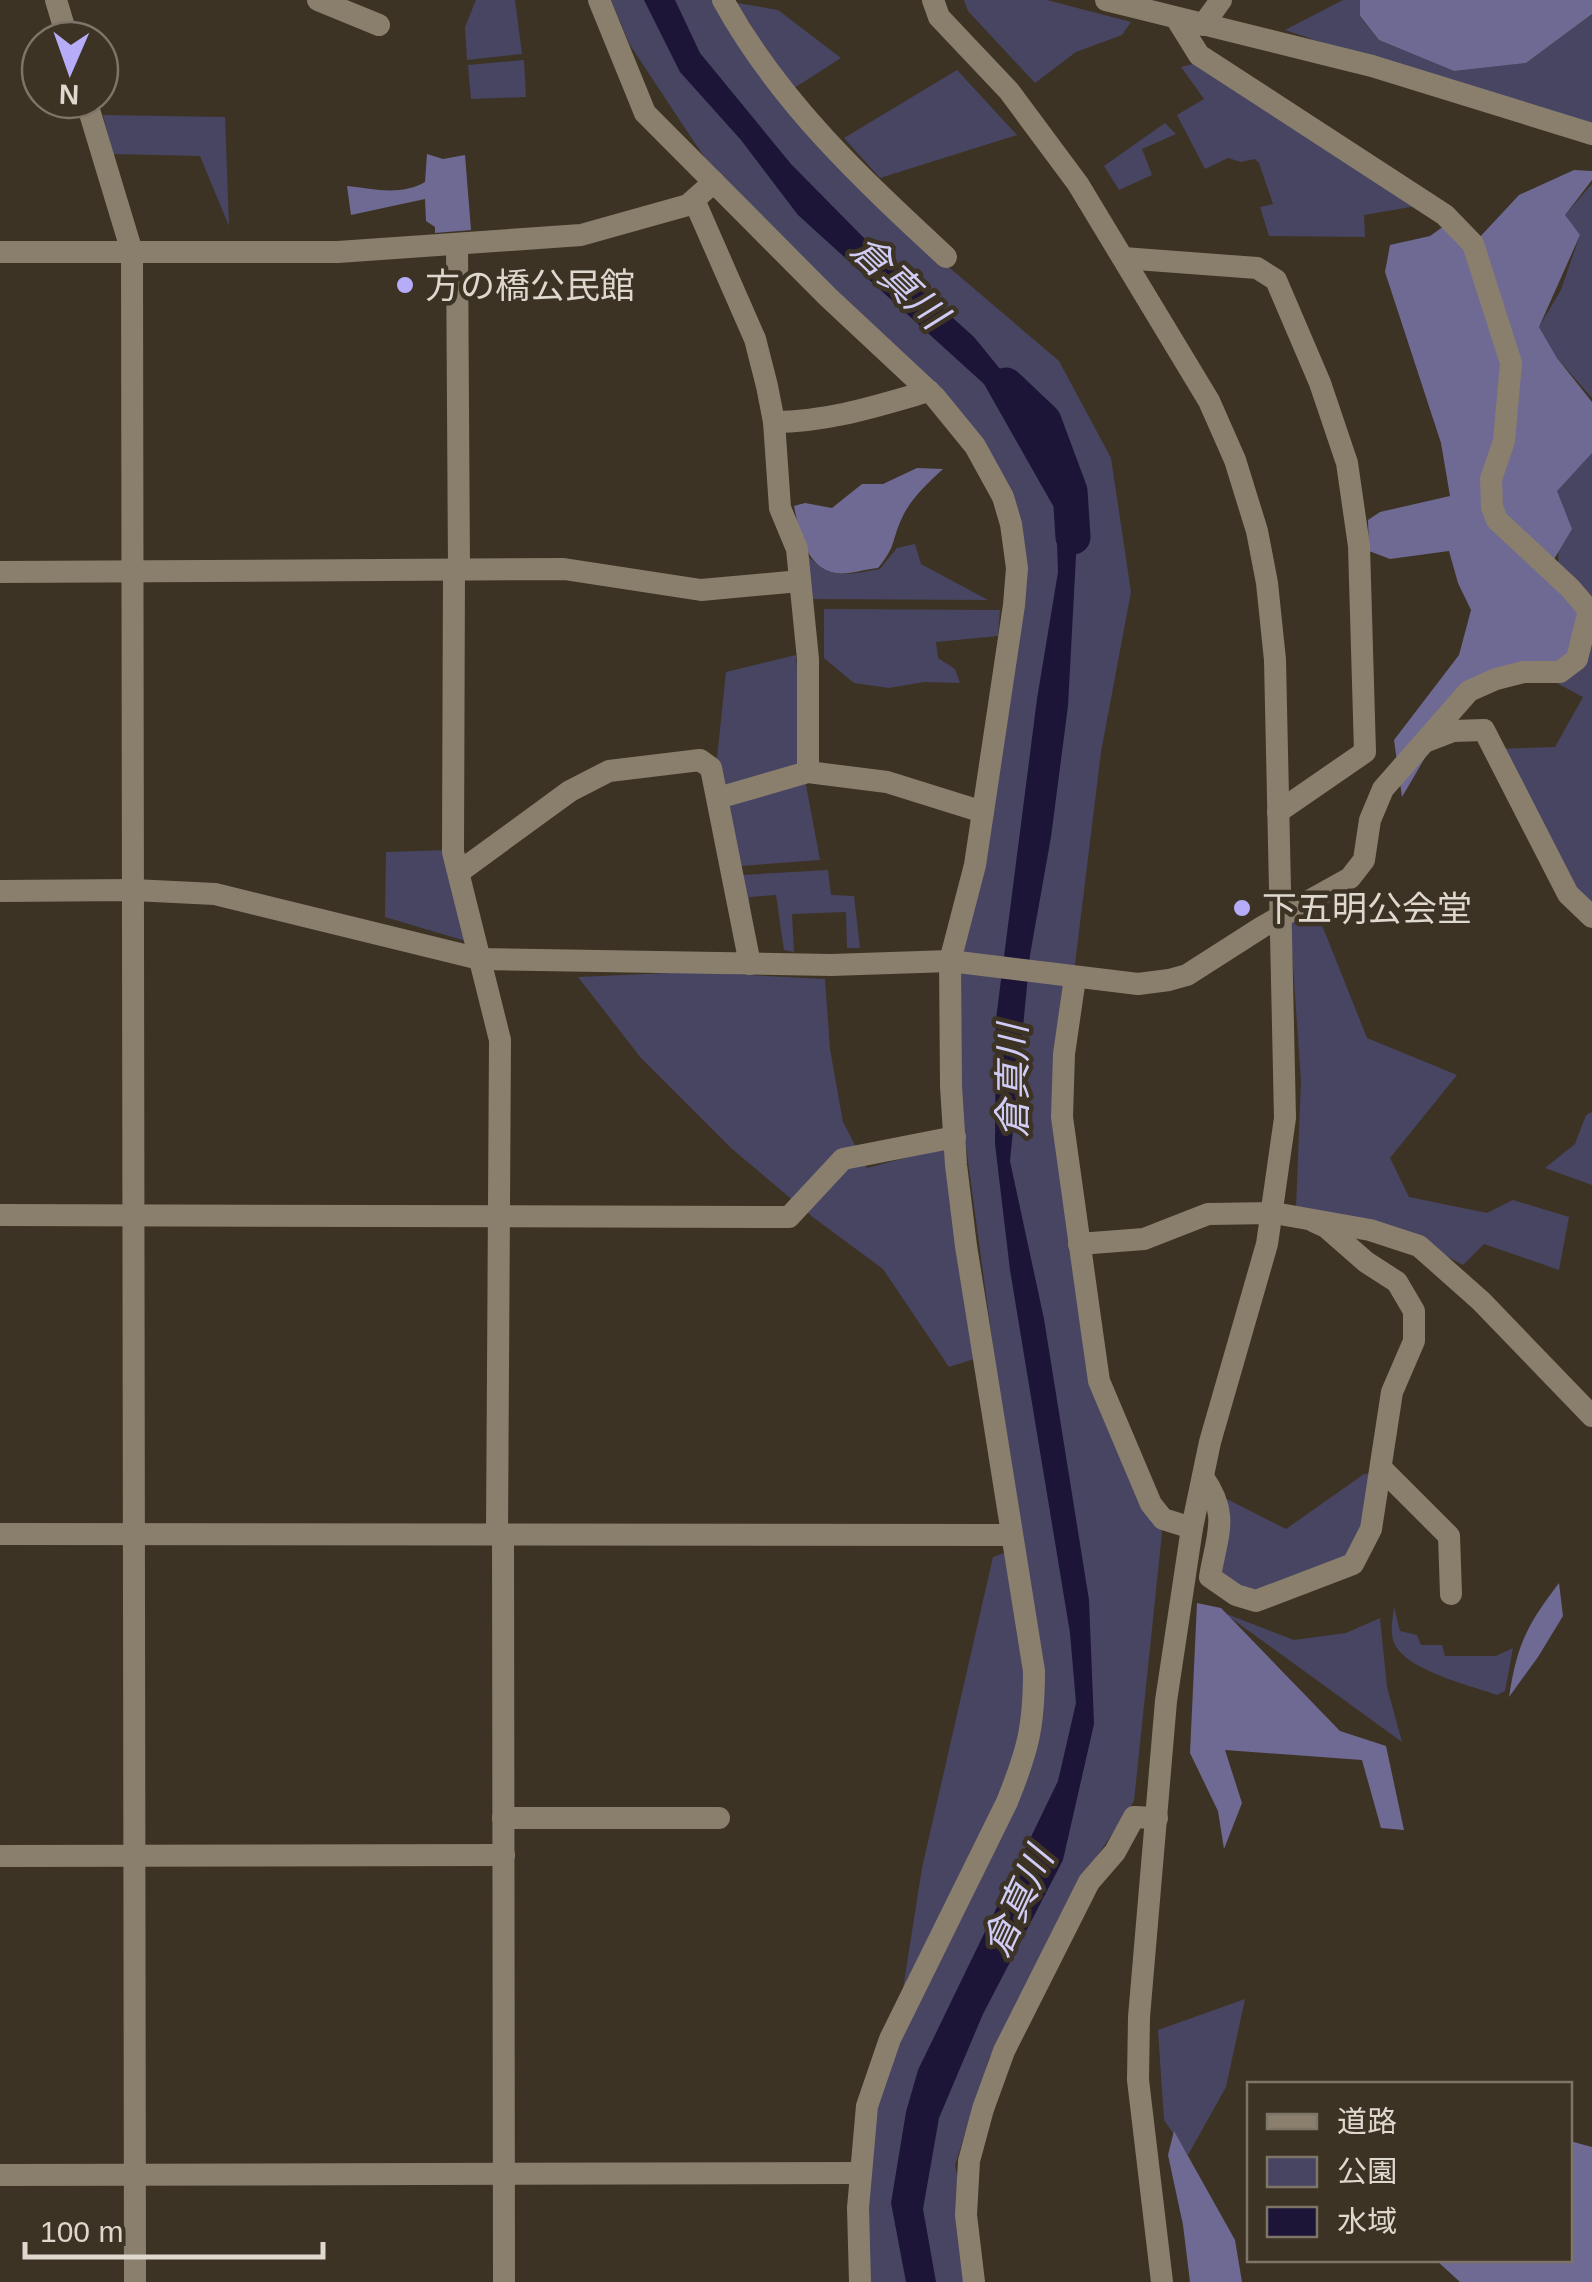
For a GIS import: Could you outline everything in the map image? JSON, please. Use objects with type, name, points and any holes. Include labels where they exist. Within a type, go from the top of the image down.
[{"type":"street","points":[[318,0],[379,25]]},
{"type":"street","points":[[599,0],[645,113],[828,297],[929,391],[975,446],[1003,497],[1018,568],[975,865],[950,962],[954,1137],[966,1246],[1034,1671],[1034,1720],[1024,1762],[890,2038],[867,2106],[860,2173],[860,2282]]},
{"type":"street","points":[[723,0],[765,68],[814,129],[860,178],[946,257]]},
{"type":"street","points":[[933,0],[939,17],[1009,91],[1064,164],[1209,401],[1234,460],[1257,531],[1267,583],[1274,660],[1285,1118],[1274,1213],[1202,1477],[1166,1702],[1138,2080],[1162,2282]]},
{"type":"street","points":[[1106,0],[1372,66],[1592,134]]},
{"type":"street","points":[[1202,25],[1221,0]]},
{"type":"street","points":[[0,891],[216,894],[480,959],[750,964],[950,962],[1138,984],[1187,975],[1350,878],[1364,860],[1370,820],[1384,789],[1469,691],[1524,672],[1560,672],[1577,660],[1590,610],[1497,520],[1492,507],[1490,479],[1504,441],[1511,363],[1473,244],[1445,215],[1199,55],[1176,18]]},
{"type":"street","points":[[92,120],[132,252],[135,2282]]},
{"type":"street","points":[[0,252],[338,252],[582,235],[688,205],[714,182]]},
{"type":"street","points":[[694,200],[755,338],[774,422],[780,508],[797,549],[808,659],[808,772]]},
{"type":"street","points":[[457,244],[453,852],[500,1040],[504,2282]]},
{"type":"street","points":[[1123,258],[1257,268],[1276,280],[1320,383],[1347,463],[1359,546],[1366,752],[1278,812]]},
{"type":"street","points":[[774,422],[842,416],[929,391]]},
{"type":"street","points":[[0,572],[564,569],[701,590],[800,581]]},
{"type":"street","points":[[1425,742],[1453,731],[1484,730],[1568,894],[1592,917]]},
{"type":"street","points":[[458,872],[570,791],[609,771],[700,760],[711,768],[750,964]]},
{"type":"street","points":[[718,798],[808,772],[888,782],[983,812]]},
{"type":"street","points":[[1069,978],[1062,1118],[1099,1381],[1152,1504],[1164,1520],[1192,1528]]},
{"type":"street","points":[[0,1215],[789,1217],[842,1160],[954,1137]]},
{"type":"street","points":[[1079,1244],[1144,1239],[1208,1214],[1274,1213],[1370,1230],[1419,1246],[1481,1301],[1592,1416]]},
{"type":"street","points":[[1202,1477],[1218,1498],[1220,1513],[1210,1577],[1236,1594],[1256,1600],[1353,1564],[1370,1529],[1392,1392],[1414,1341],[1414,1310],[1396,1282],[1313,1221]]},
{"type":"street","points":[[1381,1468],[1449,1536],[1451,1594]]},
{"type":"street","points":[[0,1534],[1010,1535]]},
{"type":"street","points":[[974,2282],[966,2216],[970,2161],[1004,2051],[1089,1882],[1115,1852],[1134,1816],[1156,1818]]},
{"type":"street","points":[[504,1818],[719,1818]]},
{"type":"street","points":[[0,1856],[504,1855]]},
{"type":"street","points":[[0,2175],[860,2173]]},
{"type":"green space","points":[[476,0],[515,0],[522,54],[467,60],[465,27]]},
{"type":"green space","points":[[611,0],[715,0],[884,212],[1059,361],[1111,458],[1131,592],[1101,752],[1064,1054],[1099,1381],[1161,1517],[1162,1533],[1134,1801],[1080,1882],[989,2059],[955,2165],[979,2282],[863,2282],[867,2106],[898,2021],[922,1868],[993,1557],[1013,1550],[995,1361],[951,1035],[1017,568],[961,412],[730,196],[630,45]]},
{"type":"green space","points":[[964,0],[1047,0],[1131,22],[1122,35],[1076,52],[1035,83],[968,11]]},
{"type":"green space","points":[[1343,0],[1360,0],[1360,17],[1379,40],[1454,71],[1526,63],[1592,14],[1592,134],[1285,30]]},
{"type":"green space","points":[[737,3],[778,10],[841,58],[791,90]]},
{"type":"green space","points":[[524,60],[526,97],[471,99],[468,65]]},
{"type":"green space","points":[[1197,63],[1422,205],[1364,215],[1365,237],[1269,236],[1260,207],[1273,204],[1259,163],[1255,159],[1241,162],[1228,158],[1205,169],[1177,115],[1204,99],[1181,67]]},
{"type":"green space","points":[[957,70],[1017,135],[880,178],[844,138]]},
{"type":"green space","points":[[120,115],[225,117],[229,226],[200,156],[113,154],[104,120],[120,120]]},
{"type":"green space","points":[[1165,123],[1176,134],[1142,149],[1152,175],[1119,190],[1104,166]]},
{"type":"green space","points":[[1592,184],[1592,398],[1557,358],[1539,327],[1561,290],[1580,235],[1564,216]]},
{"type":"green space","points":[[1592,452],[1592,611],[1559,587],[1557,490]]},
{"type":"green space","points":[[915,544],[921,564],[988,600],[806,599],[800,547],[827,570],[844,574],[880,569],[897,548]]},
{"type":"green space","points":[[824,609],[1000,610],[998,636],[936,642],[938,658],[955,669],[960,683],[924,682],[889,688],[854,683],[824,658]]},
{"type":"green space","points":[[1592,626],[1592,917],[1493,749],[1555,747],[1583,697],[1536,672]]},
{"type":"green space","points":[[796,655],[806,785],[820,860],[740,866],[717,758],[726,672]]},
{"type":"green space","points":[[447,850],[469,942],[385,917],[386,852]]},
{"type":"green space","points":[[828,870],[831,895],[854,896],[860,948],[847,948],[846,912],[792,914],[794,952],[784,950],[776,895],[749,897],[754,946],[742,875]]},
{"type":"green space","points":[[1316,910],[1367,1038],[1457,1075],[1390,1158],[1409,1197],[1487,1213],[1513,1200],[1569,1217],[1559,1270],[1484,1244],[1463,1265],[1424,1244],[1296,1209],[1301,1081],[1290,923]]},
{"type":"green space","points":[[692,972],[825,979],[830,1049],[843,1122],[867,1168],[946,1147],[974,1359],[949,1367],[883,1269],[814,1218],[731,1148],[641,1058],[578,977]]},
{"type":"green space","points":[[1592,1112],[1592,1185],[1545,1168],[1575,1144],[1586,1115]]},
{"type":"green space","points":[[1380,1473],[1353,1564],[1256,1601],[1210,1577],[1225,1498],[1286,1529],[1364,1474]]},
{"type":"green space","points":[[1394,1607],[1400,1631],[1417,1635],[1421,1645],[1442,1645],[1445,1656],[1496,1656],[1513,1648],[1505,1691],[1497,1695],[1438,1675],[1409,1660],[1393,1640]]},
{"type":"green space","points":[[1224,1613],[1294,1640],[1346,1633],[1380,1618],[1387,1687],[1402,1742]]},
{"type":"green space","points":[[1245,1999],[1226,2087],[1188,2155],[1164,2120],[1158,2030]]},
{"type":"shaded area","points":[[1360,0],[1592,0],[1592,14],[1526,63],[1454,71],[1379,40],[1360,16]]},
{"type":"shaded area","points":[[427,154],[443,159],[465,155],[471,230],[435,233],[435,227],[426,221],[425,199],[351,215],[347,186],[387,190],[416,186],[425,182]]},
{"type":"shaded area","points":[[1574,170],[1592,171],[1592,180],[1565,215],[1580,235],[1539,327],[1557,358],[1592,402],[1592,453],[1557,491],[1572,529],[1544,576],[1589,610],[1577,659],[1496,679],[1454,708],[1402,797],[1394,740],[1459,655],[1471,610],[1449,551],[1390,559],[1369,551],[1368,520],[1380,512],[1450,496],[1441,443],[1385,272],[1390,245],[1430,236],[1451,221],[1478,239],[1519,195]]},
{"type":"shaded area","points":[[917,468],[943,469],[910,504],[878,568],[841,573],[817,564],[805,547],[794,506],[805,503],[832,508],[862,484],[883,484]]},
{"type":"shaded area","points":[[1559,1583],[1563,1616],[1509,1697],[1525,1636]]},
{"type":"shaded area","points":[[1197,1603],[1221,1608],[1340,1731],[1386,1746],[1404,1830],[1381,1828],[1362,1760],[1225,1750],[1242,1803],[1224,1849],[1218,1811],[1190,1753]]},
{"type":"shaded area","points":[[1174,2131],[1235,2240],[1242,2282],[1190,2282],[1168,2155]]},
{"type":"shaded area","points":[[1572,2142],[1592,2147],[1592,2282],[1460,2282],[1438,2262],[1572,2262]]},
{"type":"water","points":[[644,0],[675,0],[700,53],[791,164],[862,236],[974,337],[1040,418],[1070,491],[1076,556],[1068,706],[1030,955],[1010,1161],[1044,1319],[1089,1600],[1094,1724],[1063,1860],[983,2014],[939,2118],[923,2209],[936,2282],[906,2282],[891,2203],[906,2112],[918,2070],[1058,1781],[1076,1703],[1070,1633],[1010,1270],[995,1144],[996,1019],[1037,699],[1058,572],[1056,511],[984,384],[798,215],[741,140],[680,72]]},
{"type":"waterway","name":"倉真川","points":[[1006,385],[1044,421],[1070,491],[1073,537]]},
{"type":"place","name":"方の橋公民館","points":[[405,285]]},
{"type":"place","name":"下五明公会堂","points":[[1242,908]]}]
